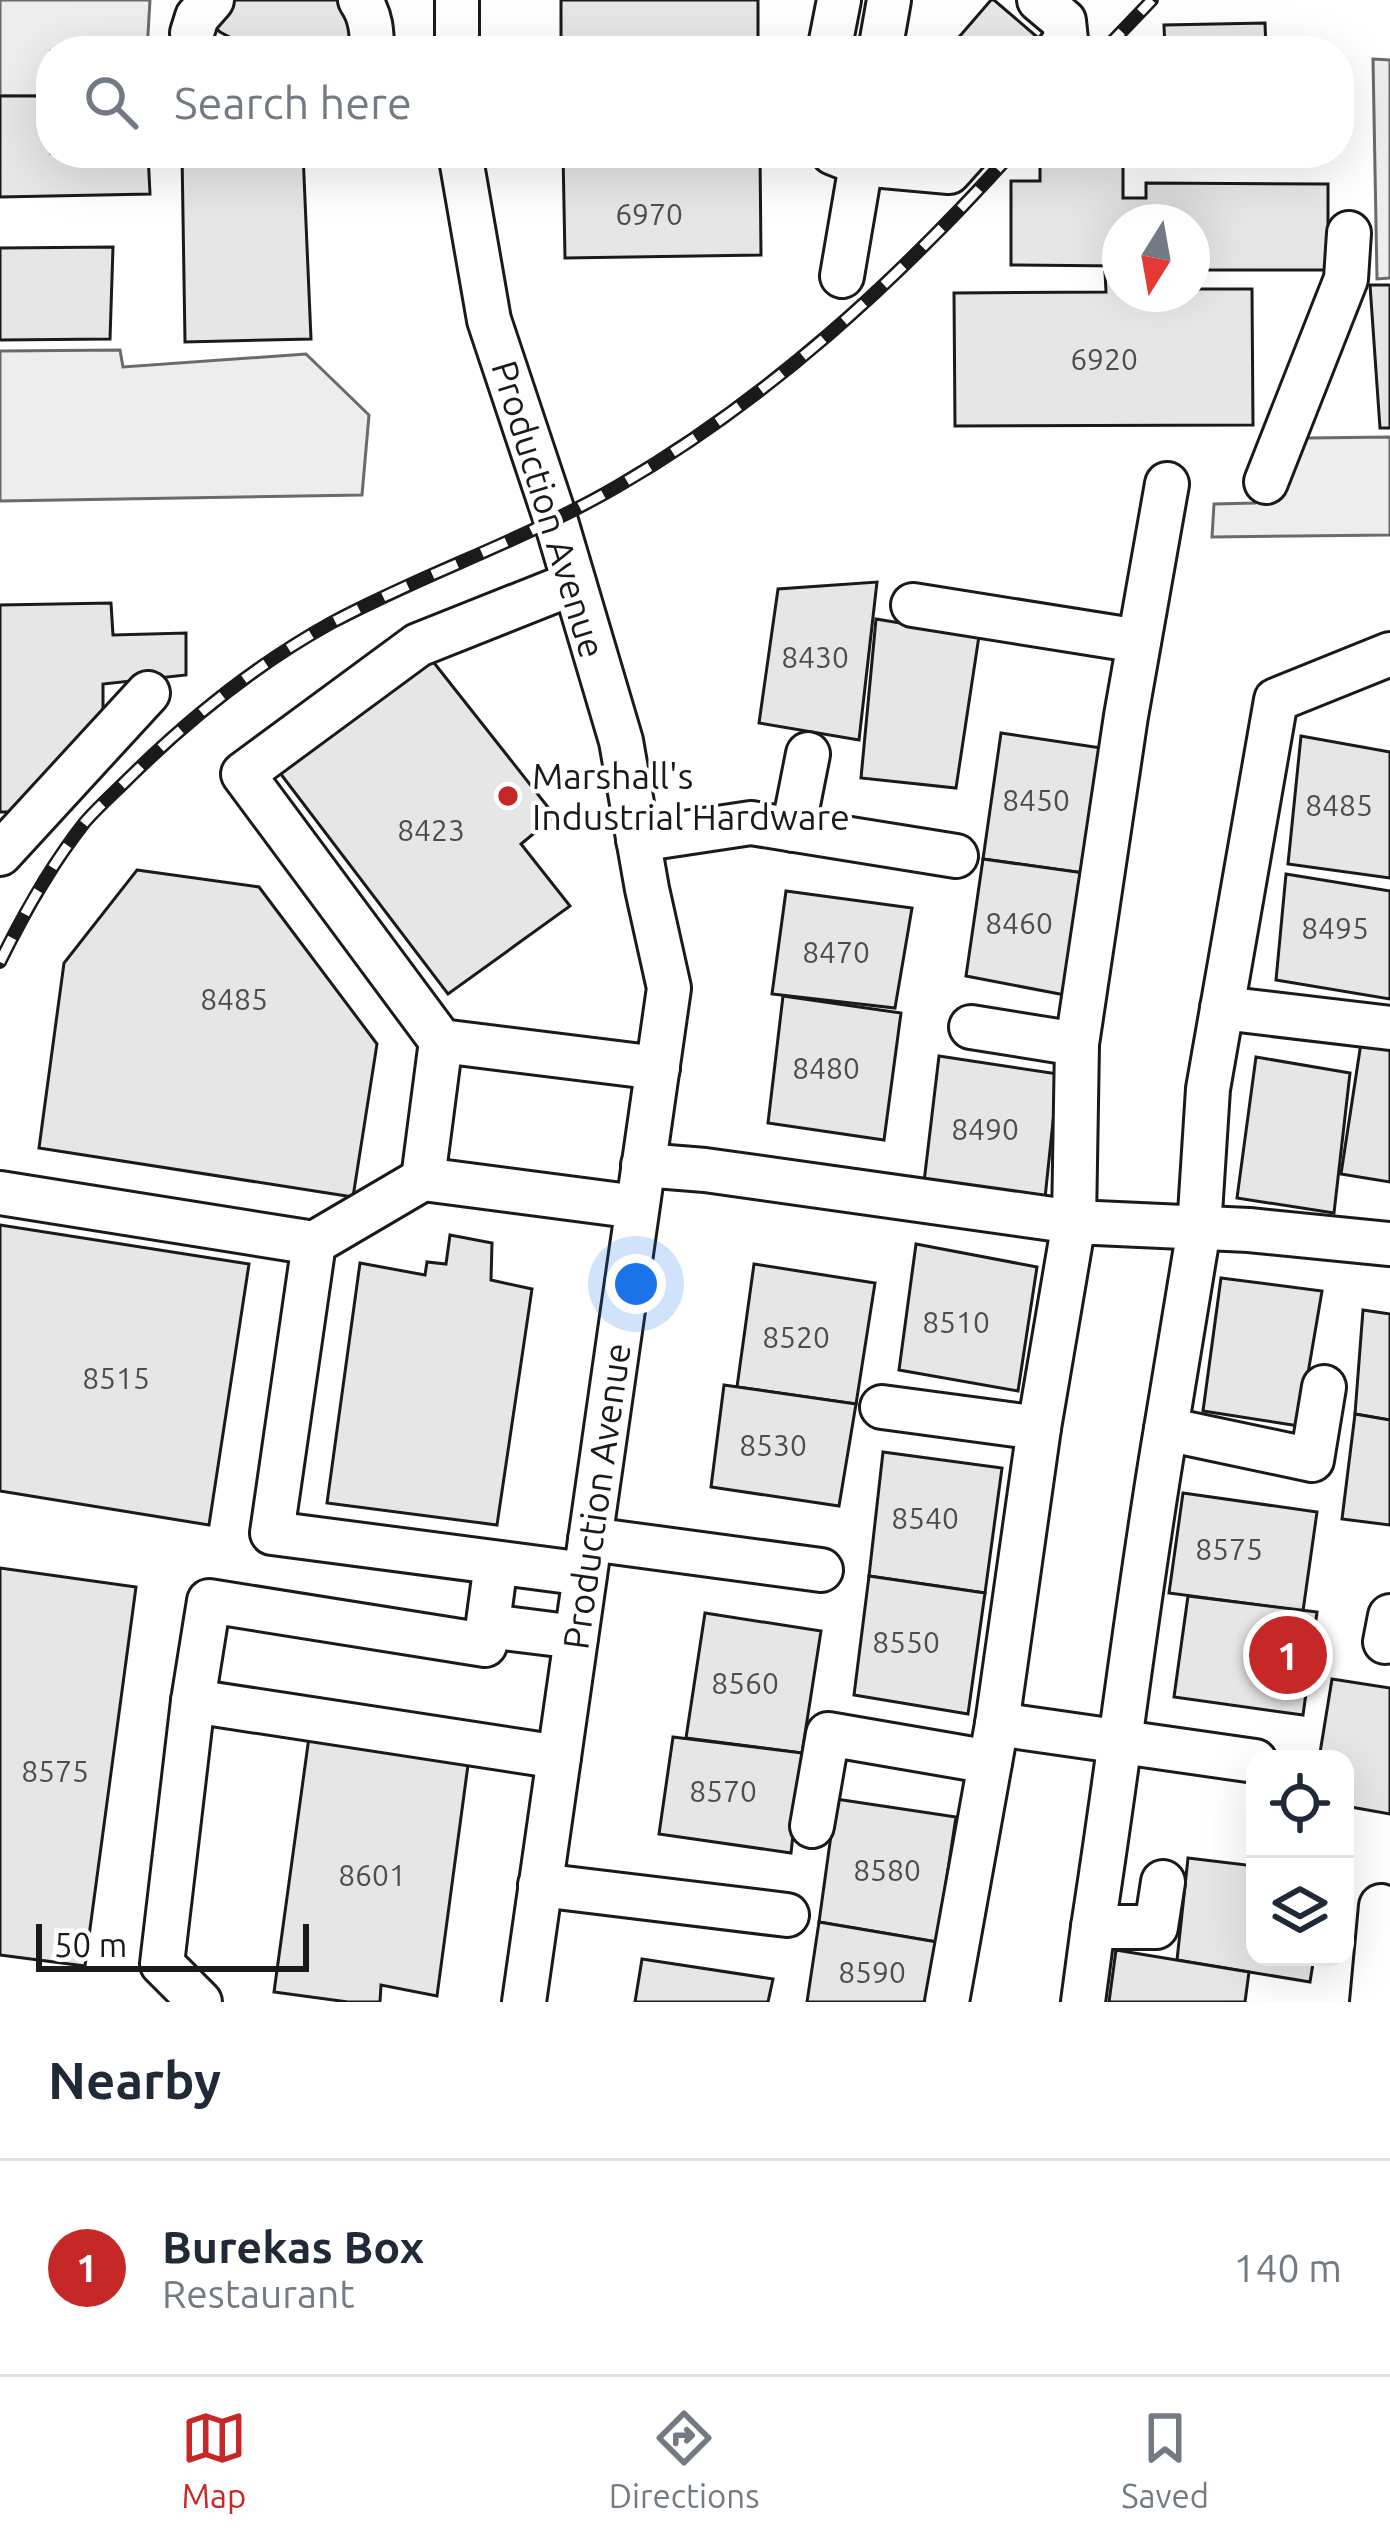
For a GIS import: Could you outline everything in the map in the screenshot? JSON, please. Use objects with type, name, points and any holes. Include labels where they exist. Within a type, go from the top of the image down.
[{"type":"street","points":[[361,0],[372,36]]},
{"type":"street","points":[[457,0],[457,36]]},
{"type":"street","points":[[832,36],[839,0]]},
{"type":"street","points":[[883,36],[889,0]]},
{"type":"street","name":"Production Avenue","points":[[463,168],[489,320],[555,518],[621,741],[669,988],[524,2002]]},
{"type":"street","points":[[842,276],[851,168]]},
{"type":"street","points":[[923,168],[949,172],[953,168]]},
{"type":"street","points":[[1266,482],[1346,279],[1349,233]]},
{"type":"street","points":[[947,2002],[993,1743],[1074,1222],[1077,1044],[1167,484]]},
{"type":"street","points":[[423,1179],[441,1042],[244,774],[418,645],[574,583]]},
{"type":"street","points":[[913,605],[1139,641]]},
{"type":"street","points":[[1083,2002],[1148,1536],[1198,1229],[1208,1090],[1276,700],[1390,654]]},
{"type":"street","points":[[0,854],[148,693]]},
{"type":"street","points":[[793,830],[808,754]]},
{"type":"street","points":[[638,840],[751,823],[956,856]]},
{"type":"street","points":[[1222,1008],[1390,1028]]},
{"type":"street","points":[[971,1027],[1077,1044]]},
{"type":"street","points":[[441,1042],[658,1068]]},
{"type":"street","points":[[644,1165],[1074,1222],[1250,1229],[1390,1244]]},
{"type":"street","points":[[0,1193],[314,1244],[423,1179],[637,1208]]},
{"type":"street","points":[[314,1244],[272,1533],[496,1563],[588,1557],[821,1570]]},
{"type":"street","points":[[1166,1429],[1312,1460],[1324,1387]]},
{"type":"street","points":[[882,1407],[1039,1428]]},
{"type":"street","points":[[200,2002],[161,1964],[208,1601],[485,1645],[496,1563]]},
{"type":"street","points":[[488,1626],[576,1637]]},
{"type":"street","points":[[194,1701],[559,1757]]},
{"type":"street","points":[[812,1826],[828,1734],[993,1743],[1122,1741],[1246,1760]]},
{"type":"street","points":[[1093,1927],[1156,1927],[1163,1882]]},
{"type":"street","points":[[540,1885],[787,1915]]},
{"type":"street","points":[[1372,2002],[1382,1906]]},
{"type":"shaded area","points":[[0,0],[150,0],[148,36],[36,36],[36,96],[0,96]]},
{"type":"shaded area","points":[[1373,59],[1390,60],[1390,278],[1377,279]]},
{"type":"shaded area","points":[[120,350],[123,367],[306,354],[369,415],[362,495],[0,501],[0,351]]},
{"type":"shaded area","points":[[1390,437],[1390,535],[1212,537],[1214,504],[1255,503],[1308,438]]},
{"type":"building","points":[[234,0],[341,0],[355,36],[228,36],[212,25],[218,12]]},
{"type":"building","points":[[561,0],[758,0],[758,36],[561,36]]},
{"type":"building","points":[[994,0],[1036,36],[960,36]]},
{"type":"building","points":[[1265,23],[1265,36],[1164,36],[1164,25]]},
{"type":"building","points":[[0,96],[36,96],[36,168],[149,168],[150,194],[0,197]]},
{"type":"building","points":[[182,168],[304,168],[311,339],[185,342]]},
{"type":"building","points":[[563,168],[760,168],[761,255],[565,258]]},
{"type":"building","points":[[1040,168],[1123,168],[1123,198],[1146,198],[1146,183],[1328,184],[1328,270],[1210,270],[1210,204],[1102,204],[1102,266],[1011,265],[1011,181],[1040,181]]},
{"type":"building","points":[[113,247],[110,339],[0,340],[0,248]]},
{"type":"building","points":[[1370,285],[1390,285],[1390,428],[1380,428]]},
{"type":"building","points":[[1210,289],[1252,289],[1253,425],[955,426],[954,293],[1102,292],[1102,312],[1210,312]]},
{"type":"building","points":[[877,582],[859,740],[759,723],[778,589]]},
{"type":"building","points":[[111,603],[113,635],[186,633],[186,675],[103,684],[103,716],[20,812],[0,812],[0,605]]},
{"type":"building","points":[[876,619],[979,636],[956,788],[861,778]]},
{"type":"building","points":[[431,659],[555,816],[521,844],[570,906],[448,994],[280,773]]},
{"type":"building","points":[[1001,733],[1108,749],[1091,874],[983,859]]},
{"type":"building","points":[[1301,736],[1390,752],[1390,878],[1288,864]]},
{"type":"building","points":[[983,859],[1091,874],[1070,996],[966,976]]},
{"type":"building","points":[[137,870],[259,887],[377,1044],[353,1197],[39,1148],[64,963]]},
{"type":"building","points":[[1286,874],[1390,891],[1390,999],[1276,980]]},
{"type":"building","points":[[786,891],[912,908],[895,1008],[772,994]]},
{"type":"building","points":[[783,996],[901,1013],[884,1140],[768,1123]]},
{"type":"building","points":[[1361,1043],[1390,1047],[1390,1182],[1341,1174]]},
{"type":"building","points":[[939,1056],[1058,1074],[1045,1198],[924,1182]]},
{"type":"building","points":[[1256,1057],[1350,1073],[1334,1213],[1237,1198]]},
{"type":"building","points":[[0,1225],[249,1264],[209,1525],[0,1491]]},
{"type":"building","points":[[450,1235],[492,1243],[491,1280],[532,1289],[497,1525],[327,1503],[360,1263],[425,1275],[427,1262],[446,1264]]},
{"type":"building","points":[[916,1244],[1037,1267],[1018,1391],[899,1370]]},
{"type":"building","points":[[754,1264],[875,1283],[856,1404],[737,1387]]},
{"type":"building","points":[[1221,1278],[1322,1291],[1299,1426],[1203,1411]]},
{"type":"building","points":[[1363,1310],[1390,1314],[1390,1420],[1355,1414]]},
{"type":"building","points":[[724,1385],[856,1404],[839,1506],[711,1487]]},
{"type":"building","points":[[1355,1414],[1390,1420],[1390,1525],[1342,1519]]},
{"type":"building","points":[[883,1452],[1002,1468],[985,1593],[869,1576]]},
{"type":"building","points":[[1183,1493],[1317,1512],[1303,1611],[1169,1593]]},
{"type":"building","points":[[0,1568],[136,1587],[85,1966],[0,1955]]},
{"type":"building","points":[[869,1576],[985,1593],[968,1714],[854,1695]]},
{"type":"building","points":[[1188,1596],[1317,1612],[1303,1715],[1174,1697]]},
{"type":"building","points":[[705,1613],[821,1631],[802,1753],[686,1738]]},
{"type":"building","points":[[1332,1679],[1390,1688],[1390,1814],[1354,1808],[1354,1750],[1320,1750]]},
{"type":"building","points":[[309,1737],[468,1765],[437,1996],[381,1985],[380,2002],[274,1992]]},
{"type":"building","points":[[673,1737],[802,1753],[791,1853],[659,1834]]},
{"type":"building","points":[[836,1799],[956,1817],[937,1942],[819,1922]]},
{"type":"building","points":[[1188,1858],[1246,1865],[1246,1966],[1313,1966],[1310,1982],[1177,1960]]},
{"type":"building","points":[[819,1922],[937,1942],[928,2002],[807,2002]]},
{"type":"building","points":[[1116,1950],[1249,1972],[1245,2002],[1109,2002]]},
{"type":"building","points":[[642,1959],[773,1979],[768,2002],[635,2002]]},
{"type":"railway","points":[[1117,36],[1152,0]]},
{"type":"railway","points":[[0,962],[39,890],[85,822],[225,693],[331,623],[583,505],[673,452],[828,335],[923,247],[998,168]]},
{"type":"place","name":"Marshall's Industrial Hardware","points":[[508,796]]},
{"type":"place","name":"Burekas Box","points":[[1288,1655]]}]
